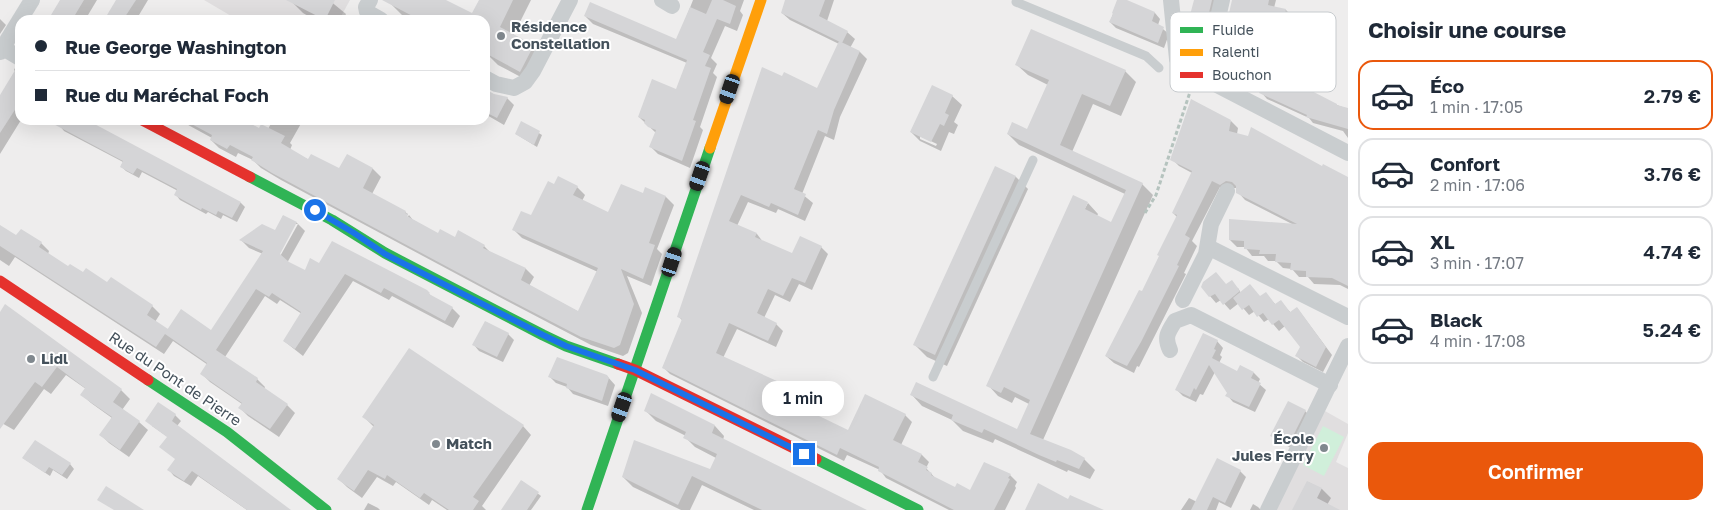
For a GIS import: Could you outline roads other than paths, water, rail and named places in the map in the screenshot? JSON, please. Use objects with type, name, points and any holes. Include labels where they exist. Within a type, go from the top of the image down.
[{"type":"street","points":[[370,0],[366,7],[367,12],[372,15]]},
{"type":"street","points":[[490,81],[514,88],[525,82],[533,71],[570,0]]},
{"type":"street","points":[[587,510],[761,0]]},
{"type":"street","points":[[22,15],[29,1]]},
{"type":"street","points":[[8,46],[15,31]]},
{"type":"street","points":[[1229,92],[1348,153]]},
{"type":"street","points":[[152,125],[332,220],[385,254],[516,322],[566,346],[635,370],[918,510]]},
{"type":"street","points":[[1183,300],[1208,247],[1211,224],[1227,191]]},
{"type":"street","points":[[1208,247],[1348,317]]},
{"type":"street","name":"Rue du Pont de Pierre","points":[[0,281],[227,432],[326,510]]},
{"type":"street","points":[[1170,350],[1166,342],[1168,333],[1175,321],[1191,315],[1330,385]]},
{"type":"street","points":[[1268,510],[1348,346]]},
{"type":"lane","points":[[1016,2],[1146,56],[1159,68]]},
{"type":"lane","points":[[933,377],[1033,160]]},
{"type":"place","name":"Résidence Constellation","points":[[501,36]]},
{"type":"place","name":"Lidl","points":[[31,359]]},
{"type":"place","name":"Match","points":[[436,444]]},
{"type":"place","name":"École Jules Ferry","points":[[1324,448]]}]
